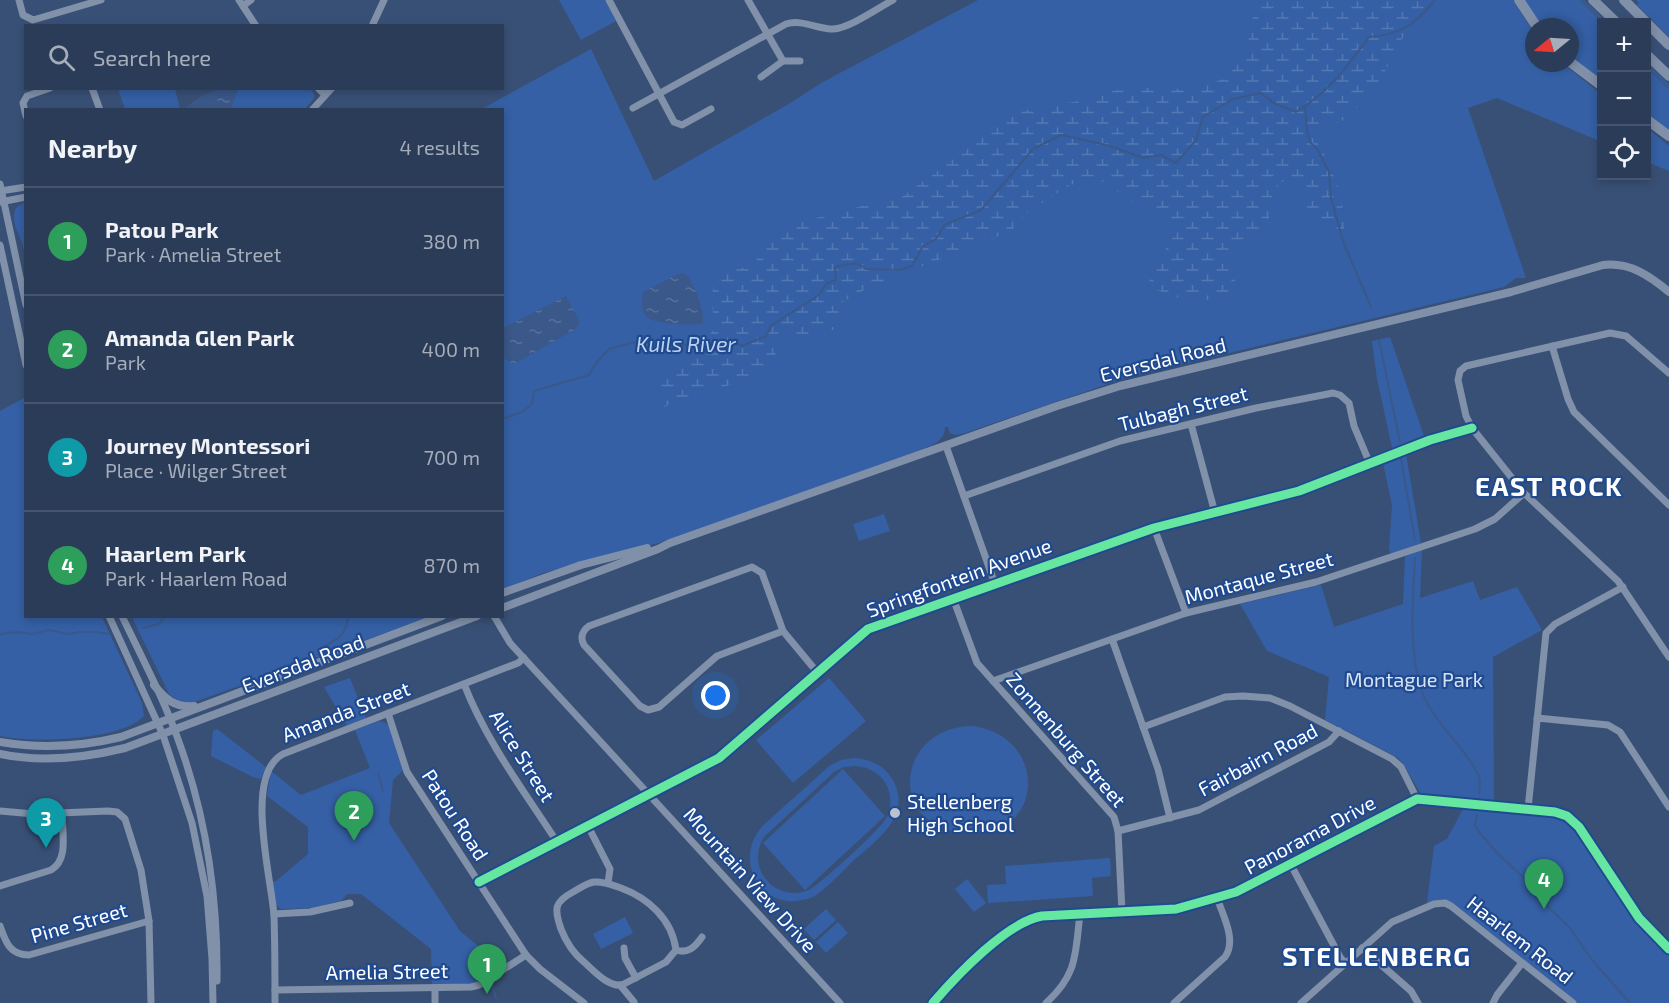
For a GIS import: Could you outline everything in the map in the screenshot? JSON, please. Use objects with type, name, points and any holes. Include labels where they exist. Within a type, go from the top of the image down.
[{"type":"highway","points":[[1519,0],[1531,18]]},
{"type":"highway","points":[[1593,0],[1612,18]]},
{"type":"highway","points":[[1624,0],[1669,45]]},
{"type":"highway","points":[[1651,58],[1669,76]]},
{"type":"highway","points":[[1579,69],[1597,82]]},
{"type":"highway","points":[[1651,122],[1669,136]]},
{"type":"main road","name":"Eversdal Road","points":[[504,592],[581,565],[670,543],[1057,406],[1145,379],[1511,292],[1603,265],[1612,264],[1638,270],[1669,292]]},
{"type":"main road","name":"Eversdal Road","points":[[504,607],[670,543]]},
{"type":"main road","name":"Eversdal Road","points":[[0,742],[29,746],[76,745],[121,737],[437,618]]},
{"type":"main road","name":"Eversdal Road","points":[[0,754],[53,759],[86,757],[125,748],[472,618]]},
{"type":"main road","points":[[154,685],[167,699],[180,706],[205,705]]},
{"type":"street","points":[[19,0],[23,15],[33,20],[101,0]]},
{"type":"street","points":[[251,0],[241,3],[255,24]]},
{"type":"street","points":[[373,24],[384,0]]},
{"type":"street","points":[[609,0],[672,121],[684,124],[711,109]]},
{"type":"street","points":[[748,0],[783,62]]},
{"type":"street","points":[[633,108],[792,22],[829,28],[839,27],[888,1]]},
{"type":"street","points":[[761,77],[783,62],[800,61]]},
{"type":"street","points":[[24,108],[23,103],[27,96],[44,90]]},
{"type":"street","points":[[93,90],[99,108]]},
{"type":"street","points":[[320,90],[325,96]]},
{"type":"street","points":[[314,108],[330,90]]},
{"type":"street","points":[[24,187],[0,188],[24,296]]},
{"type":"street","points":[[2,202],[24,197]]},
{"type":"street","points":[[0,245],[24,355]]},
{"type":"street","points":[[1669,373],[1630,339],[1618,333],[1606,333],[1468,365],[1461,369],[1458,380],[1466,416],[1472,428],[1524,492],[1623,587],[1669,657]]},
{"type":"street","points":[[1552,346],[1572,408],[1668,502]]},
{"type":"street","name":"Tulbagh Street","points":[[964,496],[1120,441],[1256,408],[1332,393],[1345,398],[1350,406],[1354,426],[1370,464]]},
{"type":"street","points":[[1191,424],[1215,513]]},
{"type":"street","name":"Springfontein Avenue","points":[[479,882],[719,758],[868,629],[1154,528],[1299,491],[1430,440],[1472,428]]},
{"type":"street","points":[[946,447],[995,584]]},
{"type":"street","name":"Montaque Street","points":[[993,681],[1186,614],[1316,582],[1475,529],[1495,519],[1524,492]]},
{"type":"street","points":[[1154,528],[1186,614]]},
{"type":"street","points":[[783,631],[717,656],[659,707],[651,710],[640,706],[584,645],[582,637],[583,632],[589,627],[752,567],[762,573],[783,631],[817,672]]},
{"type":"street","points":[[1528,809],[1545,639],[1548,630],[1623,587]]},
{"type":"street","name":"Zonnenburg Street","points":[[953,598],[975,659],[1116,821],[1122,912]]},
{"type":"street","points":[[110,618],[163,735],[192,823],[205,885],[214,1003]]},
{"type":"street","points":[[123,618],[170,719],[195,793],[211,869],[217,931],[214,1003]]},
{"type":"street","name":"Mountain View Drive","points":[[495,618],[510,643],[840,1003]]},
{"type":"street","points":[[1112,639],[1158,769],[1170,818]]},
{"type":"street","name":"Amanda Street","points":[[275,1003],[274,914],[263,822],[264,785],[274,760],[283,754],[518,663],[524,658]]},
{"type":"street","name":"Alice Street","points":[[464,684],[485,731],[557,842]]},
{"type":"street","points":[[1143,727],[1220,699],[1243,696],[1281,701],[1338,731]]},
{"type":"street","name":"Patou Road","points":[[388,713],[407,772],[526,955],[540,969],[584,1003]]},
{"type":"street","points":[[1537,718],[1608,725],[1615,728],[1669,807]]},
{"type":"street","name":"Fairbairn Road","points":[[1118,831],[1203,808],[1329,742],[1338,731],[1395,761],[1403,771],[1417,799]]},
{"type":"street","points":[[1417,799],[1559,813],[1574,821],[1640,918],[1669,949]]},
{"type":"street","name":"Panorama Drive","points":[[933,1003],[952,982],[1016,925],[1042,916],[1176,909],[1243,890],[1417,799]]},
{"type":"street","points":[[0,812],[62,814],[108,811],[117,812],[123,816],[141,870],[148,921],[151,1003]]},
{"type":"street","points":[[0,886],[57,866],[62,853],[62,814]]},
{"type":"street","points":[[588,826],[610,869],[608,883]]},
{"type":"street","points":[[1291,865],[1340,957],[1346,963]]},
{"type":"street","points":[[608,883],[650,903],[668,926],[676,950],[666,962],[636,978],[620,985],[612,984],[576,956],[563,934],[556,913],[557,905],[564,897],[588,884],[608,883]]},
{"type":"street","points":[[1174,1003],[1229,952],[1230,941],[1217,898]]},
{"type":"street","points":[[274,914],[310,912],[350,903]]},
{"type":"street","name":"Haarlem Road","points":[[1300,1003],[1395,920],[1441,903],[1451,906],[1573,1003]]},
{"type":"street","points":[[1046,1003],[1061,988],[1071,970],[1080,914]]},
{"type":"street","name":"Pine Street","points":[[0,926],[5,941],[13,952],[29,956],[148,921]]},
{"type":"street","points":[[676,950],[690,950],[702,938]]},
{"type":"street","points":[[624,948],[625,958],[636,978]]},
{"type":"street","points":[[1362,948],[1411,991],[1418,1003]]},
{"type":"street","name":"Amelia Street","points":[[275,990],[477,986],[526,955]]},
{"type":"street","points":[[1493,1003],[1522,963]]},
{"type":"street","points":[[620,985],[634,1002]]},
{"type":"street","points":[[435,988],[435,1003]]},
{"type":"green space","points":[[559,0],[605,0],[616,21],[581,40]]},
{"type":"green space","points":[[978,0],[1513,0],[1525,19],[1525,72],[1573,72],[1597,91],[1597,140],[1497,98],[1468,108],[1526,278],[1516,278],[1504,287],[1125,378],[962,434],[950,433],[948,427],[945,427],[940,440],[919,451],[670,540],[543,573],[504,589],[504,108],[484,108],[591,49],[654,181],[821,83]]},
{"type":"green space","points":[[1271,0],[1282,2],[1284,0],[1433,0],[1435,6],[1407,32],[1369,97],[1342,121],[1320,128],[1315,139],[1329,162],[1342,201],[1343,241],[1309,214],[1301,188],[1292,180],[1280,182],[1269,202],[1269,231],[1248,239],[1237,240],[1229,259],[1237,277],[1229,291],[1217,300],[1182,299],[1151,288],[1149,278],[1174,235],[1158,215],[1133,202],[1099,179],[1070,185],[1025,214],[1011,231],[870,287],[842,302],[840,318],[835,329],[806,340],[786,327],[780,333],[781,348],[765,367],[743,382],[696,393],[664,407],[655,389],[664,376],[680,367],[696,346],[714,330],[712,296],[714,280],[725,272],[753,265],[774,235],[805,221],[877,202],[899,199],[978,141],[992,124],[1021,111],[1079,101],[1116,90],[1182,89],[1225,79],[1245,56],[1255,8]]},
{"type":"green space","points":[[1524,0],[1584,0],[1602,18],[1597,18],[1597,77],[1579,63],[1579,18],[1537,18]]},
{"type":"green space","points":[[1636,0],[1669,0],[1669,37],[1637,5],[1639,3]]},
{"type":"green space","points":[[1651,67],[1669,85],[1669,131],[1651,117]]},
{"type":"green space","points":[[118,90],[175,90],[180,108],[125,108]]},
{"type":"green space","points":[[238,90],[311,90],[314,94],[314,98],[306,108],[231,108]]},
{"type":"green space","points":[[1651,131],[1669,146],[1669,171],[1651,164]]},
{"type":"green space","points":[[24,203],[24,255],[14,220],[16,208]]},
{"type":"green space","points":[[1390,337],[1425,439],[1393,452],[1377,379],[1372,341]]},
{"type":"green space","points":[[24,398],[24,618],[102,618],[142,703],[144,716],[133,724],[116,731],[54,739],[0,736],[0,411]]},
{"type":"green space","points":[[1406,454],[1421,543],[1391,554],[1389,549],[1392,505],[1383,463]]},
{"type":"green space","points":[[884,514],[890,531],[859,541],[853,524]]},
{"type":"green space","name":"Montague Park","points":[[1422,550],[1420,598],[1473,581],[1480,600],[1517,587],[1542,630],[1493,657],[1494,801],[1421,794],[1397,757],[1325,720],[1329,677],[1267,651],[1240,604],[1321,585],[1334,627],[1403,604],[1405,556]]},
{"type":"green space","points":[[132,618],[426,618],[189,704],[180,702],[169,694]]},
{"type":"green space","points":[[350,678],[366,718],[347,726],[324,687]]},
{"type":"green space","points":[[829,678],[866,721],[793,783],[756,740]]},
{"type":"green space","points":[[379,721],[389,726],[403,770],[393,780],[389,823],[460,931],[502,966],[474,984],[432,985],[431,949],[361,894],[347,894],[341,901],[314,908],[281,909],[275,904],[272,882],[308,854],[308,827],[267,796],[271,771],[301,795],[370,768],[355,730]]},
{"type":"green space","points":[[973,726],[998,734],[1015,748],[1025,766],[1028,786],[1024,804],[1012,820],[993,831],[966,833],[940,827],[922,814],[912,797],[910,777],[916,758],[928,742],[948,730]]},
{"type":"green space","points":[[217,729],[266,767],[261,779],[211,756],[213,731]]},
{"type":"green space","points":[[855,758],[866,760],[884,769],[897,790],[899,803],[896,814],[882,835],[815,896],[803,900],[778,899],[761,887],[753,874],[750,852],[755,837],[766,823],[829,766],[841,760]],"holes":[[[844,767],[860,767],[877,773],[888,788],[890,807],[884,822],[852,854],[811,889],[798,893],[776,888],[767,881],[758,861],[759,849],[764,837],[834,772]]]},
{"type":"green space","points":[[843,769],[885,816],[805,890],[763,843]]},
{"type":"green space","points":[[1464,807],[1555,816],[1569,823],[1638,922],[1669,955],[1669,1003],[1578,1003],[1452,903],[1441,900],[1427,903],[1434,846],[1447,839]]},
{"type":"green space","points":[[1110,858],[1111,876],[1092,878],[1093,896],[988,903],[987,885],[1006,884],[1005,866]]},
{"type":"green space","points":[[967,879],[986,903],[974,912],[955,889]]},
{"type":"green space","points":[[826,909],[836,920],[814,940],[804,929]]},
{"type":"green space","points":[[625,917],[633,933],[601,949],[593,934]]},
{"type":"green space","points":[[838,922],[848,933],[826,953],[816,942]]},
{"type":"water","points":[[217,90],[238,90],[230,108],[184,108],[203,95]]},
{"type":"water","points":[[684,273],[698,296],[703,323],[673,324],[655,321],[645,315],[643,292]]},
{"type":"water","points":[[566,296],[579,320],[579,325],[574,330],[514,364],[504,359],[504,327]]},
{"type":"waterway","name":"Kuils River","points":[[504,418],[522,412],[532,404],[534,391],[589,375],[609,349],[648,340],[678,348],[696,340],[712,343],[733,342],[742,346],[766,336],[772,325],[819,295],[827,283],[836,280],[835,267],[855,264],[866,269],[900,270],[912,266],[923,246],[936,239],[944,225],[981,210],[1033,149],[1061,135],[1106,145],[1144,158],[1161,155],[1176,163],[1196,140],[1203,117],[1233,99],[1261,93],[1275,104],[1296,112],[1328,87],[1369,37],[1381,36],[1407,27],[1435,0]]},
{"type":"waterway","points":[[1581,0],[1599,18]]},
{"type":"waterway","points":[[1651,71],[1669,88]]},
{"type":"waterway","points":[[1305,106],[1310,142],[1318,150],[1329,172],[1331,198],[1343,241],[1371,307]]},
{"type":"waterway","points":[[1379,340],[1400,442]]},
{"type":"waterway","points":[[1401,459],[1415,540]]},
{"type":"waterway","points":[[1415,558],[1412,625],[1415,660],[1422,692],[1433,714],[1478,774],[1479,794]]},
{"type":"waterway","name":"Kuils River","points":[[143,628],[159,624],[164,618]]},
{"type":"waterway","points":[[320,653],[319,649],[343,633],[348,618]]},
{"type":"waterway","name":"Kuils River","points":[[0,634],[17,632],[32,634],[49,630],[68,634],[79,632],[108,634]]},
{"type":"waterway","points":[[378,773],[383,791]]},
{"type":"waterway","points":[[1477,815],[1475,825],[1479,832],[1498,854],[1524,878],[1530,889],[1570,928],[1592,960],[1630,1003]]},
{"type":"waterway","points":[[472,958],[485,973]]},
{"type":"waterway","points":[[492,985],[496,998]]},
{"type":"cycle path","points":[[479,882],[719,758],[868,629],[1154,528],[1299,491],[1430,440],[1472,428]]},
{"type":"cycle path","points":[[933,1003],[983,952],[1013,928],[1028,920],[1042,916],[1176,909],[1236,892],[1417,799],[1555,812],[1567,816],[1579,827],[1639,918],[1669,949]]},
{"type":"place","name":"Stellenberg High School","points":[[895,813]]},
{"type":"place","name":"Amanda Glen Park","points":[[354,841]]},
{"type":"place","name":"Journey Montessori","points":[[46,848]]},
{"type":"place","name":"Haarlem Park","points":[[1544,909]]},
{"type":"place","name":"Patou Park","points":[[487,994]]},
{"type":"district","name":"EAST ROCK","points":[[1549,487]]},
{"type":"district","name":"STELLENBERG","points":[[1377,957]]}]
